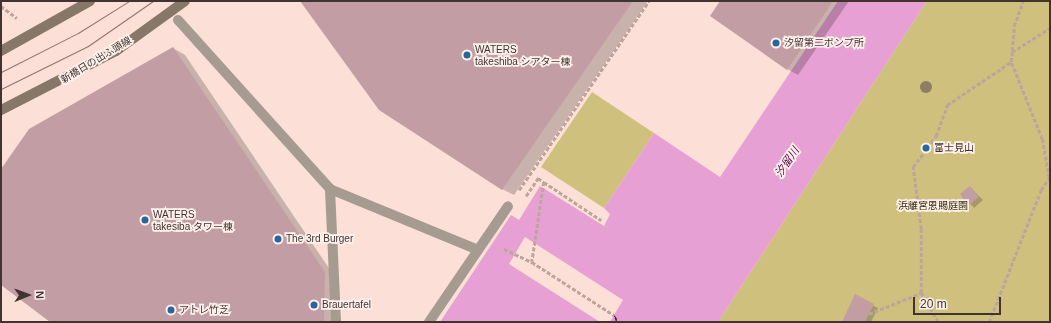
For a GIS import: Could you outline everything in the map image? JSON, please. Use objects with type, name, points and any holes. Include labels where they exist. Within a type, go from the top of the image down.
[{"type":"main road","points":[[1,51],[90,1]]},
{"type":"main road","name":"新橋日の出ふ頭線","points":[[1,110],[116,51],[185,1]]},
{"type":"street","points":[[178,20],[330,189],[478,250]]},
{"type":"street","points":[[330,189],[336,322]]},
{"type":"street","points":[[429,322],[508,206]]},
{"type":"path","points":[[601,220],[538,178],[516,212],[508,206],[649,1]]},
{"type":"path","points":[[989,322],[1041,190],[1050,178],[1042,139],[1010,62],[1014,26],[1023,1]]},
{"type":"path","points":[[1,6],[17,18]]},
{"type":"path","points":[[1012,52],[1050,28]]},
{"type":"path","points":[[938,322],[921,293],[921,229],[913,167],[936,136],[948,105],[1010,62]]},
{"type":"path","points":[[532,262],[544,182]]},
{"type":"path","points":[[514,256],[532,262],[614,315]]},
{"type":"path","points":[[869,314],[921,293]]},
{"type":"green space","name":"浜離宮恩賜庭園","points":[[927,1],[1050,1],[1050,322],[718,322]]},
{"type":"green space","points":[[592,92],[654,133],[604,208],[541,167]]},
{"type":"water","name":"汐留川","points":[[838,1],[927,1],[718,322],[440,322],[511,215],[519,220],[540,186],[604,226],[610,214],[604,208],[654,133],[720,177]]},
{"type":"pier","points":[[525,237],[623,300],[610,322],[600,322],[509,264]]},
{"type":"building","name":"WATERS takeshiba シアター棟","points":[[300,1],[633,1],[502,190],[379,110]]},
{"type":"building","name":"汐留第二ポンプ所","points":[[720,1],[833,1],[787,70],[710,16]]},
{"type":"building","name":"WATERS takesiba タワー棟","points":[[173,47],[325,272],[324,322],[50,322],[1,285],[1,169],[29,129]]},
{"type":"building","points":[[970,186],[979,197],[968,206],[960,194]]},
{"type":"building","points":[[855,294],[874,304],[865,322],[842,322]]},
{"type":"ferry route","points":[[617,322],[614,315],[619,322]]},
{"type":"tram line","points":[[1,72],[78,33],[129,1]]},
{"type":"tram line","points":[[1,89],[88,46],[153,1]]},
{"type":"place","name":"汐留第二ポンプ所","points":[[776,43]]},
{"type":"place","name":"WATERS takeshiba シアター棟","points":[[467,55]]},
{"type":"place","name":"富士見山","points":[[926,148]]},
{"type":"place","name":"WATERS takesiba タワー棟","points":[[145,220]]},
{"type":"place","name":"The 3rd Burger","points":[[278,239]]},
{"type":"place","name":"Brauertafel","points":[[314,305]]},
{"type":"place","name":"アトレ竹芝","points":[[171,310]]}]
